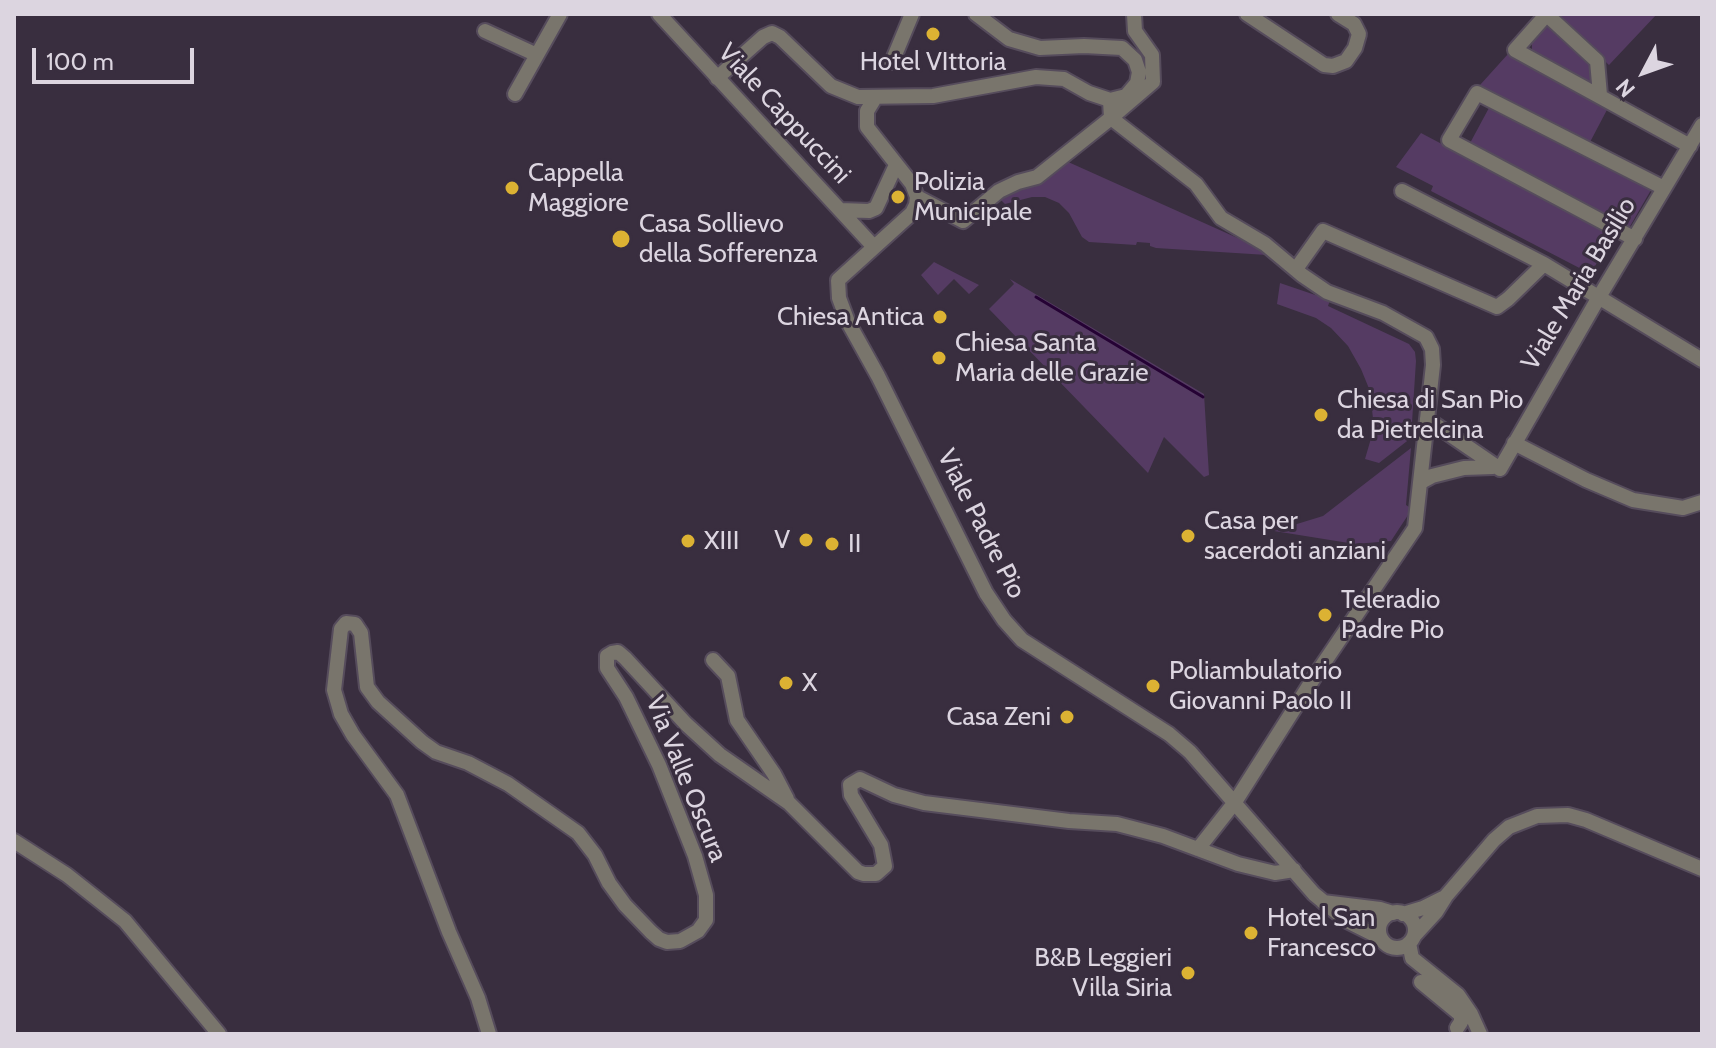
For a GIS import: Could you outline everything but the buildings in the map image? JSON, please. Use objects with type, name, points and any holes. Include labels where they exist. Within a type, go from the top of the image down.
[{"type":"street","name":"Viale Cappuccini","points":[[659,14],[874,247]]},
{"type":"street","points":[[892,62],[912,14]]},
{"type":"street","points":[[717,78],[763,37],[772,33],[831,86],[849,95],[875,98],[933,96],[1036,77],[1064,79],[1110,100],[1126,96],[1137,83],[1138,66],[1122,48],[1040,48],[1009,39],[976,14]]},
{"type":"street","points":[[917,197],[963,221],[999,191],[1037,177],[1111,118],[1153,82],[1152,55],[1135,31],[1134,14]]},
{"type":"street","points":[[1247,14],[1324,65],[1333,66],[1346,61],[1355,48],[1359,34],[1354,24],[1338,14]]},
{"type":"street","points":[[1600,95],[1597,61],[1546,14],[1515,50],[1690,146]]},
{"type":"street","points":[[515,94],[557,15]]},
{"type":"street","points":[[485,31],[537,55]]},
{"type":"street","points":[[1635,239],[1449,140],[1477,93],[1664,188]]},
{"type":"street","points":[[874,247],[912,213],[917,197],[912,184],[867,127],[867,111],[875,98]]},
{"type":"street","points":[[1110,100],[1111,118],[1196,184],[1221,218],[1265,244],[1327,292],[1383,313],[1426,337],[1432,349],[1433,365],[1415,528],[1235,802],[1198,849]]},
{"type":"street","name":"Viale Maria Basilio","points":[[1496,468],[1514,443],[1702,125]]},
{"type":"street","points":[[840,210],[869,211],[876,208],[896,165]]},
{"type":"street","points":[[1402,191],[1544,264],[1702,360]]},
{"type":"street","points":[[1296,269],[1323,231],[1497,307],[1544,264]]},
{"type":"street","name":"Viale Padre Pio","points":[[874,247],[838,280],[842,307],[986,593],[1004,620],[1022,640],[1169,734],[1190,752],[1322,902],[1347,921],[1381,938]]},
{"type":"street","points":[[1427,419],[1496,468]]},
{"type":"street","points":[[1514,443],[1633,500],[1683,508],[1702,502]]},
{"type":"street","points":[[1421,482],[1464,468],[1496,468]]},
{"type":"street","name":"Via Valle Oscura","points":[[489,1034],[478,998],[449,932],[397,795],[341,714],[334,690],[341,629],[346,623],[355,624],[361,633],[367,687],[378,702],[436,752],[468,763],[508,784],[578,833],[625,905],[659,939],[680,941],[698,931],[706,920],[706,895],[695,856],[659,765],[626,697],[607,668],[607,656],[618,652],[720,755],[789,803],[864,874],[876,874],[885,866],[881,845],[850,790],[852,781],[860,779],[894,795],[924,803],[1117,824],[1238,864],[1275,873],[1294,870]]},
{"type":"street","points":[[713,660],[728,676],[737,720],[774,774],[789,803]]},
{"type":"street","points":[[1446,896],[1423,908],[1382,921],[1379,929],[1381,938],[1394,948],[1402,948],[1412,940],[1494,840],[1522,820],[1551,814],[1586,820],[1702,869]]},
{"type":"street","points":[[14,841],[67,875],[125,921],[219,1034]]},
{"type":"street","points":[[1322,902],[1380,909],[1398,914],[1413,923],[1412,958],[1458,995],[1480,1034]]},
{"type":"street","points":[[1421,982],[1461,1015],[1457,1028]]},
{"type":"shaded area","points":[[1657,14],[1609,65],[1556,16]]},
{"type":"shaded area","points":[[1549,26],[1593,62],[1597,82],[1590,85],[1532,53],[1532,42]]},
{"type":"shaded area","points":[[1508,54],[1609,106],[1589,144],[1482,89],[1480,85]]},
{"type":"shaded area","points":[[1490,106],[1651,190],[1629,228],[1469,145]]},
{"type":"shaded area","points":[[1421,133],[1612,234],[1591,274],[1431,191],[1433,186],[1396,167]]},
{"type":"shaded area","points":[[1066,161],[1262,249],[1267,255],[1156,248],[1150,243],[1137,242],[1136,245],[1089,242],[1082,237],[1069,213],[1059,203],[1045,197],[1032,197],[1005,204],[999,198]]},
{"type":"shaded area","points":[[934,262],[979,285],[969,294],[954,279],[938,295],[921,275]]},
{"type":"shaded area","points":[[1010,279],[1204,394],[1209,475],[1204,477],[1164,437],[1148,473],[989,309],[1014,284]]},
{"type":"shaded area","points":[[1280,283],[1330,300],[1328,306],[1409,344],[1415,352],[1411,438],[1379,463],[1365,459],[1374,428],[1370,391],[1361,369],[1348,346],[1331,328],[1316,318],[1277,304]]},
{"type":"shaded area","points":[[1411,448],[1406,505],[1412,509],[1391,541],[1355,544],[1274,531],[1323,516]]},
{"type":"waterway","points":[[1036,297],[1203,397]]},
{"type":"place","name":"Hotel VIttoria","points":[[933,34]]},
{"type":"place","name":"Cappella Maggiore","points":[[512,188]]},
{"type":"place","name":"Polizia Municipale","points":[[898,197]]},
{"type":"place","name":"Casa Sollievo della Sofferenza","points":[[621,239]]},
{"type":"place","name":"Chiesa Antica","points":[[940,317]]},
{"type":"place","name":"Chiesa Santa Maria delle Grazie","points":[[939,358]]},
{"type":"place","name":"Chiesa di San Pio da Pietrelcina","points":[[1321,415]]},
{"type":"place","name":"Casa per sacerdoti anziani","points":[[1188,536]]},
{"type":"place","name":"V","points":[[806,540]]},
{"type":"place","name":"XIII","points":[[688,541]]},
{"type":"place","name":"II","points":[[832,544]]},
{"type":"place","name":"Teleradio Padre Pio","points":[[1325,615]]},
{"type":"place","name":"X","points":[[786,683]]},
{"type":"place","name":"Poliambulatorio Giovanni Paolo II","points":[[1153,686]]},
{"type":"place","name":"Casa Zeni","points":[[1067,717]]},
{"type":"place","name":"Hotel San Francesco","points":[[1251,933]]},
{"type":"place","name":"B&B Leggieri Villa Siria","points":[[1188,973]]}]
